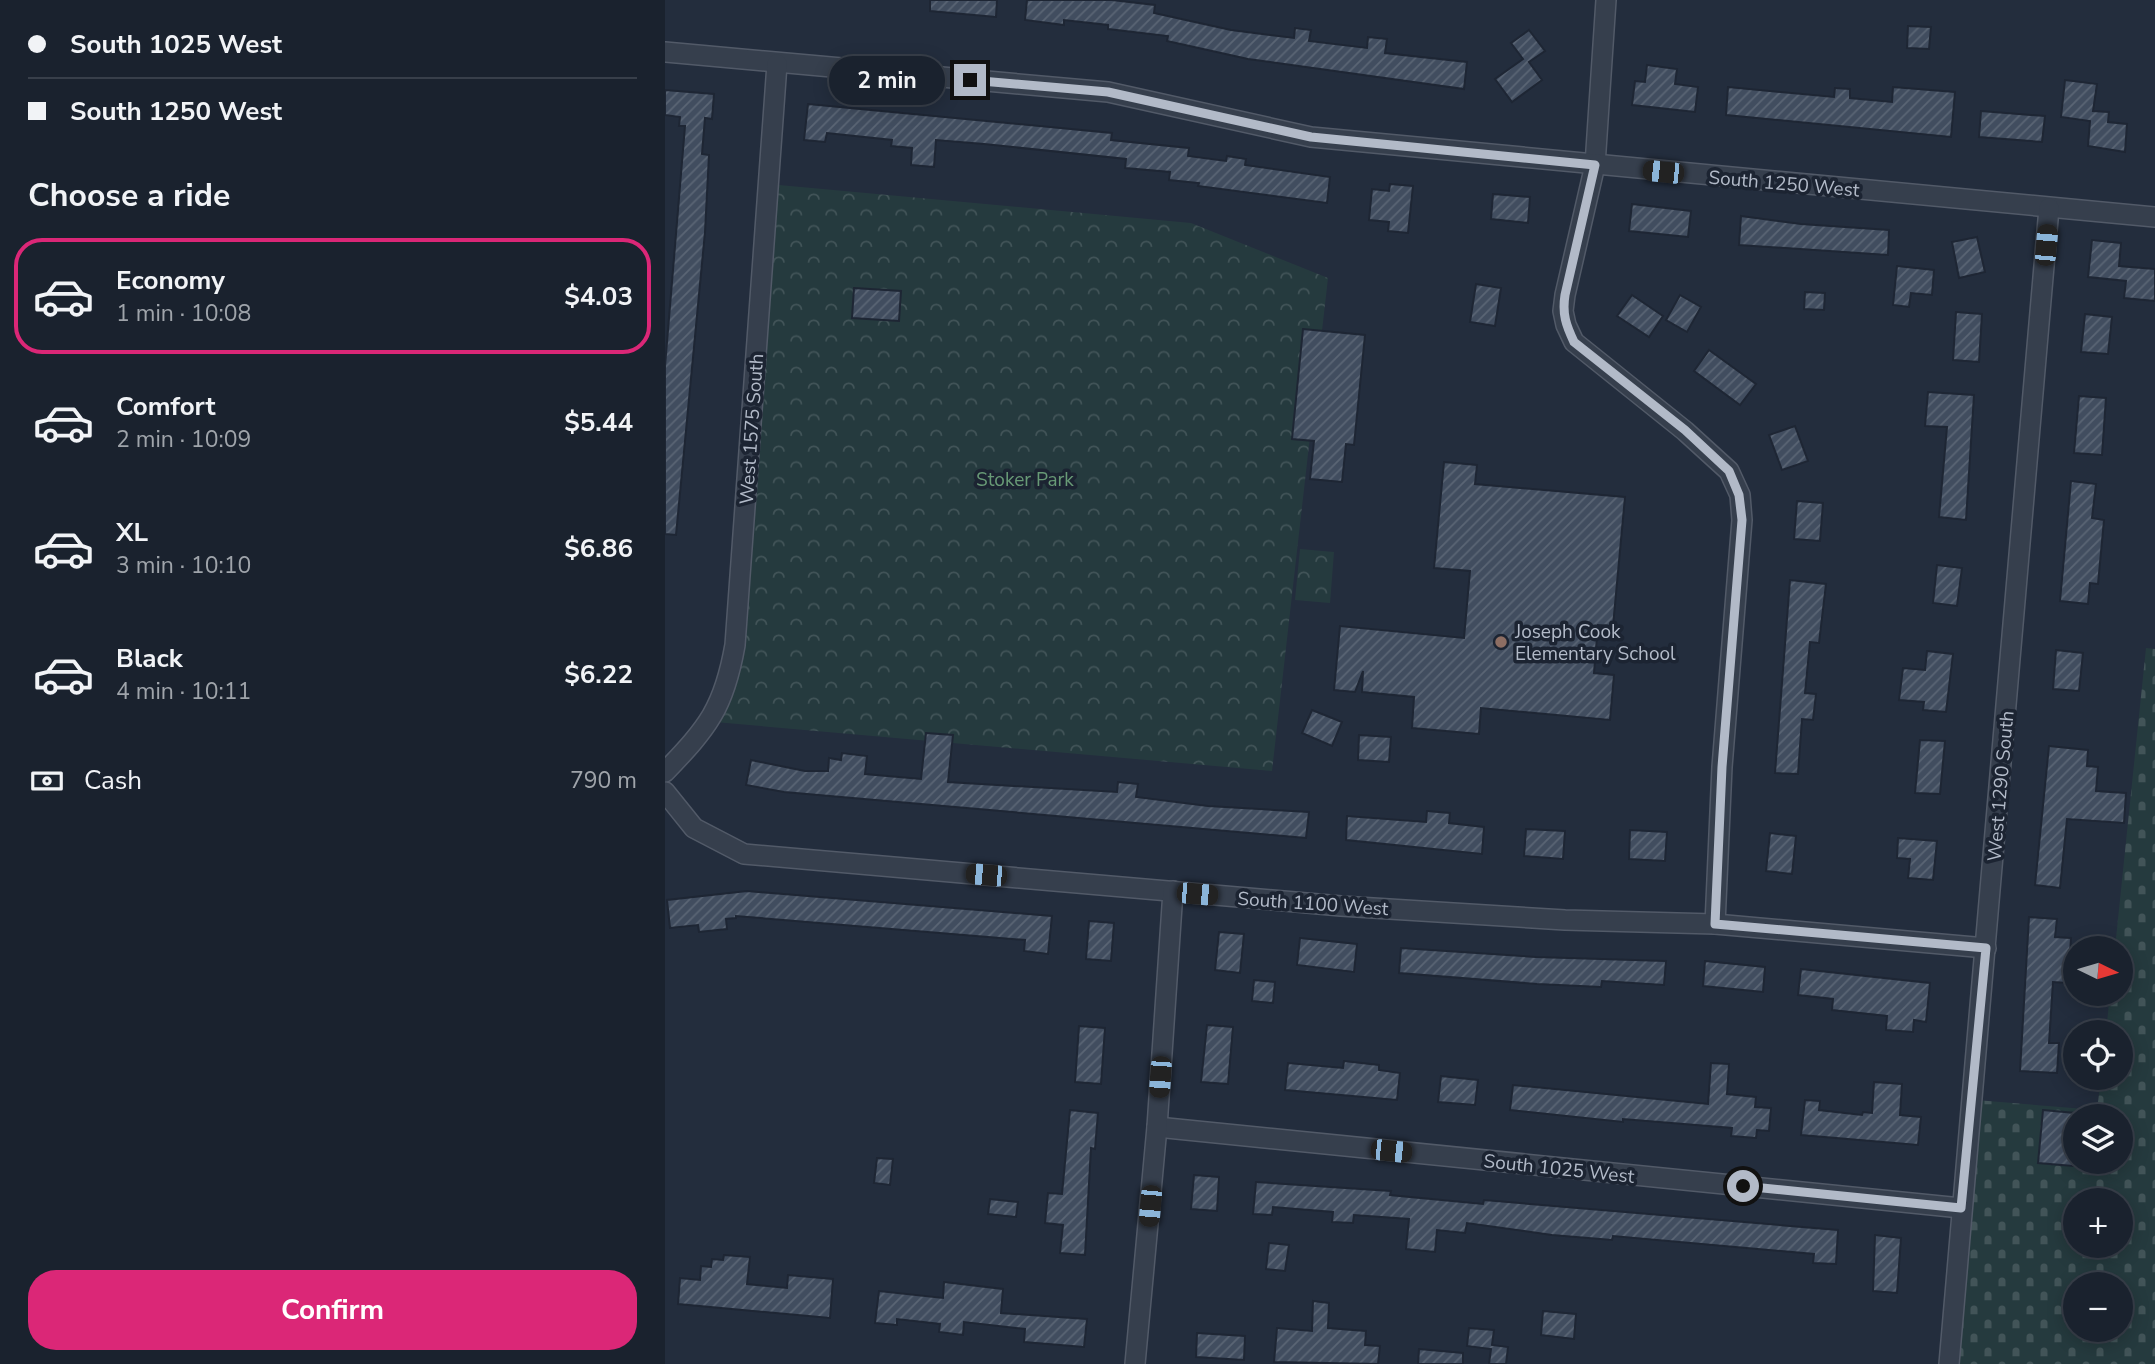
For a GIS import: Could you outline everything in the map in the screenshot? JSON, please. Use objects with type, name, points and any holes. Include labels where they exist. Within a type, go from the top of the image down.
[{"type":"street","points":[[1606,0],[1595,165],[1563,311],[1566,326],[1574,342],[1685,430],[1729,471],[1739,495],[1742,520],[1722,767],[1715,924]]},
{"type":"street","name":"South 1250 West","points":[[665,52],[1108,92],[1311,137],[2155,217]]},
{"type":"street","name":"West 1575 South","points":[[665,772],[707,727],[728,686],[735,645],[777,64]]},
{"type":"street","name":"West 1290 South","points":[[1949,1364],[2049,208]]},
{"type":"street","name":"South 1100 West","points":[[665,792],[694,828],[744,854],[1173,891],[1552,919],[1715,924],[1986,948]]},
{"type":"street","points":[[1135,1364],[1157,1127],[1173,891]]},
{"type":"street","name":"South 1025 West","points":[[1157,1127],[1961,1208]]},
{"type":"green space","name":"Stoker Park","points":[[768,184],[1191,223],[1328,278],[1272,771],[715,722],[727,678]]},
{"type":"green space","points":[[1300,549],[1334,552],[1330,603],[1295,600]]},
{"type":"green space","points":[[2146,648],[2155,649],[2155,1364],[1952,1364],[1976,1100],[2063,1107],[2063,1174],[2133,1174],[2133,1104],[2098,1104],[2100,1090],[2133,1090],[2133,1020],[2107,1020],[2109,1006],[2133,1006],[2133,936],[2116,936]]},
{"type":"building","points":[[930,0],[997,0],[996,17],[930,11]]},
{"type":"building","points":[[1027,0],[1112,0],[1155,5],[1154,13],[1231,30],[1294,38],[1295,28],[1311,30],[1309,41],[1367,48],[1368,37],[1387,39],[1385,53],[1467,62],[1464,89],[1248,59],[1167,41],[1168,36],[1108,29],[1108,25],[1064,20],[1064,25],[1025,20]]},
{"type":"building","points":[[1908,26],[1931,27],[1929,49],[1907,48]]},
{"type":"building","points":[[1529,30],[1545,51],[1529,62],[1542,80],[1512,102],[1495,79],[1523,59],[1511,43]]},
{"type":"building","points":[[1647,65],[1677,69],[1675,84],[1698,87],[1695,112],[1632,105],[1635,81],[1645,82]]},
{"type":"building","points":[[2065,80],[2097,84],[2093,111],[2109,112],[2108,122],[2127,124],[2125,152],[2088,146],[2090,121],[2061,117]]},
{"type":"building","points":[[1728,87],[1834,97],[1835,88],[1850,89],[1850,98],[1892,102],[1893,87],[1955,92],[1951,137],[1726,115]]},
{"type":"building","points":[[665,90],[714,94],[712,119],[705,118],[702,154],[709,155],[705,232],[676,535],[665,534],[665,366],[685,126],[679,126],[680,117],[665,115]]},
{"type":"building","points":[[808,104],[1112,133],[1111,140],[1189,148],[1188,156],[1226,161],[1227,156],[1246,159],[1245,165],[1330,177],[1327,203],[1169,180],[1170,172],[1125,168],[1126,159],[984,144],[936,140],[934,167],[911,165],[912,148],[891,146],[892,140],[827,133],[825,142],[804,140]]},
{"type":"building","points":[[1981,111],[2045,116],[2042,142],[1979,137]]},
{"type":"building","points":[[1390,184],[1413,186],[1408,233],[1388,231],[1389,222],[1369,220],[1372,189],[1389,191]]},
{"type":"building","points":[[1493,194],[1530,197],[1528,223],[1491,219]]},
{"type":"building","points":[[1632,204],[1691,211],[1688,237],[1629,231]]},
{"type":"building","points":[[1741,216],[1801,224],[1889,230],[1888,255],[1739,245]]},
{"type":"building","points":[[1977,237],[1985,272],[1959,278],[1952,242]]},
{"type":"building","points":[[2092,240],[2121,243],[2119,266],[2155,269],[2155,301],[2124,298],[2126,281],[2088,277]]},
{"type":"building","points":[[1897,266],[1934,270],[1932,295],[1911,293],[1909,307],[1893,305]]},
{"type":"building","points":[[1476,284],[1501,288],[1495,326],[1470,322]]},
{"type":"building","points":[[854,288],[901,291],[899,321],[852,318]]},
{"type":"building","points":[[1805,292],[1825,293],[1824,310],[1804,309]]},
{"type":"building","points":[[1632,295],[1663,316],[1649,337],[1617,316]]},
{"type":"building","points":[[1680,295],[1701,307],[1687,332],[1666,320]]},
{"type":"building","points":[[1956,312],[1982,314],[1979,362],[1953,360]]},
{"type":"building","points":[[2085,314],[2112,317],[2108,354],[2081,352]]},
{"type":"building","points":[[1303,329],[1365,335],[1354,445],[1346,444],[1342,482],[1310,479],[1314,441],[1292,439]]},
{"type":"building","points":[[1709,350],[1756,384],[1740,405],[1694,371]]},
{"type":"building","points":[[1928,392],[1974,395],[1966,520],[1939,517],[1947,427],[1925,426]]},
{"type":"building","points":[[2079,396],[2106,398],[2102,455],[2074,453]]},
{"type":"building","points":[[1795,426],[1808,461],[1782,470],[1769,435]]},
{"type":"building","points":[[1444,462],[1477,465],[1475,484],[1625,497],[1613,626],[1598,625],[1594,673],[1614,675],[1610,720],[1481,708],[1479,734],[1412,728],[1414,697],[1362,692],[1363,671],[1355,692],[1334,690],[1340,626],[1464,638],[1470,571],[1434,568]]},
{"type":"building","points":[[2071,481],[2096,484],[2092,518],[2104,520],[2098,584],[2090,583],[2088,604],[2060,601]]},
{"type":"building","points":[[1797,501],[1823,503],[1820,541],[1794,539]]},
{"type":"building","points":[[1937,565],[1962,568],[1957,606],[1933,603]]},
{"type":"building","points":[[1790,580],[1826,584],[1819,643],[1810,642],[1805,693],[1816,694],[1813,720],[1802,719],[1798,774],[1775,773]]},
{"type":"building","points":[[2056,650],[2083,653],[2079,691],[2053,689]]},
{"type":"building","points":[[1927,651],[1953,654],[1946,712],[1923,710],[1924,702],[1899,700],[1903,668],[1925,670]]},
{"type":"building","points":[[1312,710],[1342,722],[1332,746],[1302,733]]},
{"type":"building","points":[[926,733],[953,735],[948,782],[1117,792],[1118,782],[1138,784],[1136,797],[1208,806],[1309,812],[1306,838],[784,792],[746,785],[751,760],[805,771],[828,771],[829,758],[841,760],[842,753],[867,756],[865,774],[921,779]]},
{"type":"building","points":[[1359,735],[1391,737],[1389,762],[1358,760]]},
{"type":"building","points":[[1920,740],[1945,741],[1940,794],[1915,793]]},
{"type":"building","points":[[2049,746],[2088,750],[2087,766],[2098,767],[2096,791],[2126,793],[2124,823],[2067,819],[2060,888],[2035,885]]},
{"type":"building","points":[[1427,811],[1450,813],[1449,823],[1484,827],[1482,854],[1346,840],[1347,816],[1426,822]]},
{"type":"building","points":[[1526,829],[1565,831],[1563,859],[1524,856]]},
{"type":"building","points":[[1630,830],[1667,832],[1665,861],[1629,859]]},
{"type":"building","points":[[1770,833],[1796,836],[1792,874],[1766,871]]},
{"type":"building","points":[[1898,838],[1937,841],[1933,880],[1908,878],[1910,859],[1897,858]]},
{"type":"building","points":[[747,891],[1052,916],[1048,954],[1024,951],[1025,940],[736,916],[726,919],[727,929],[699,932],[698,925],[670,928],[667,900]]},
{"type":"building","points":[[2029,917],[2057,919],[2055,937],[2063,938],[2063,983],[2053,982],[2049,1043],[2059,1043],[2057,1073],[2020,1071]]},
{"type":"building","points":[[1089,921],[1114,923],[1111,961],[1086,959]]},
{"type":"building","points":[[1219,932],[1244,934],[1240,973],[1215,970]]},
{"type":"building","points":[[1300,938],[1357,944],[1354,972],[1297,965]]},
{"type":"building","points":[[1401,948],[1536,957],[1666,961],[1664,985],[1602,981],[1601,987],[1399,973]]},
{"type":"building","points":[[1705,961],[1765,967],[1763,992],[1703,986]]},
{"type":"building","points":[[1801,969],[1930,983],[1926,1022],[1914,1020],[1913,1032],[1886,1030],[1887,1016],[1832,1010],[1833,999],[1798,995]]},
{"type":"building","points":[[1254,980],[1275,982],[1273,1003],[1252,1001]]},
{"type":"building","points":[[1207,1025],[1233,1027],[1228,1084],[1201,1082]]},
{"type":"building","points":[[1079,1026],[1105,1028],[1101,1084],[1075,1082]]},
{"type":"building","points":[[1344,1061],[1379,1065],[1379,1070],[1400,1073],[1397,1100],[1285,1090],[1288,1063],[1343,1068]]},
{"type":"building","points":[[1711,1063],[1729,1064],[1727,1094],[1756,1097],[1755,1107],[1771,1108],[1769,1131],[1757,1130],[1756,1138],[1731,1136],[1732,1128],[1623,1119],[1623,1122],[1510,1110],[1513,1085],[1708,1104]]},
{"type":"building","points":[[1441,1076],[1478,1080],[1475,1105],[1438,1102]]},
{"type":"building","points":[[1874,1082],[1902,1084],[1900,1115],[1921,1117],[1918,1145],[1801,1135],[1805,1100],[1820,1101],[1819,1110],[1862,1115],[1863,1112],[1872,1113]]},
{"type":"building","points":[[1070,1110],[1098,1113],[1095,1149],[1091,1148],[1085,1255],[1060,1253],[1063,1225],[1045,1223],[1048,1193],[1062,1194]]},
{"type":"building","points":[[2043,1110],[2063,1112],[2063,1165],[2038,1163]]},
{"type":"building","points":[[877,1158],[893,1159],[890,1185],[874,1183]]},
{"type":"building","points":[[1194,1175],[1219,1177],[1217,1211],[1191,1209]]},
{"type":"building","points":[[1256,1182],[1391,1191],[1390,1195],[1483,1204],[1484,1200],[1838,1230],[1836,1264],[1813,1263],[1814,1254],[1613,1236],[1612,1240],[1552,1235],[1467,1223],[1465,1233],[1437,1230],[1435,1252],[1406,1249],[1409,1219],[1354,1215],[1353,1223],[1332,1222],[1333,1212],[1273,1207],[1272,1215],[1253,1214]]},
{"type":"building","points":[[990,1199],[1018,1202],[1016,1217],[988,1214]]},
{"type":"building","points":[[1875,1235],[1901,1238],[1897,1293],[1873,1291]]},
{"type":"building","points":[[1269,1243],[1289,1245],[1285,1271],[1266,1269]]},
{"type":"building","points":[[724,1255],[750,1257],[747,1284],[787,1288],[788,1275],[833,1279],[830,1318],[678,1304],[680,1278],[700,1280],[701,1266],[711,1267],[712,1259],[723,1260]]},
{"type":"building","points":[[944,1282],[1003,1289],[1001,1313],[1087,1319],[1084,1347],[1024,1342],[1025,1329],[964,1322],[963,1335],[939,1332],[940,1324],[897,1319],[897,1325],[875,1323],[879,1291],[943,1298]]},
{"type":"building","points":[[1313,1301],[1329,1303],[1328,1328],[1366,1331],[1365,1345],[1380,1346],[1378,1364],[1274,1362],[1277,1328],[1312,1331]]},
{"type":"building","points":[[1543,1311],[1576,1314],[1574,1339],[1541,1335]]},
{"type":"building","points":[[1469,1328],[1494,1330],[1492,1345],[1508,1347],[1506,1364],[1489,1364],[1491,1349],[1467,1346]]},
{"type":"building","points":[[1197,1333],[1245,1336],[1244,1360],[1196,1357]]},
{"type":"building","points":[[1419,1349],[1463,1353],[1463,1364],[1418,1364]]},
{"type":"place","name":"Joseph Cook Elementary School","points":[[1501,642]]},
{"type":"route","points":[[970,80],[1108,92],[1311,137],[1595,165],[1565,295],[1563,311],[1566,326],[1574,342],[1685,430],[1729,471],[1739,495],[1741,545],[1722,767],[1715,924],[1986,948],[1961,1208],[1743,1186]]}]
